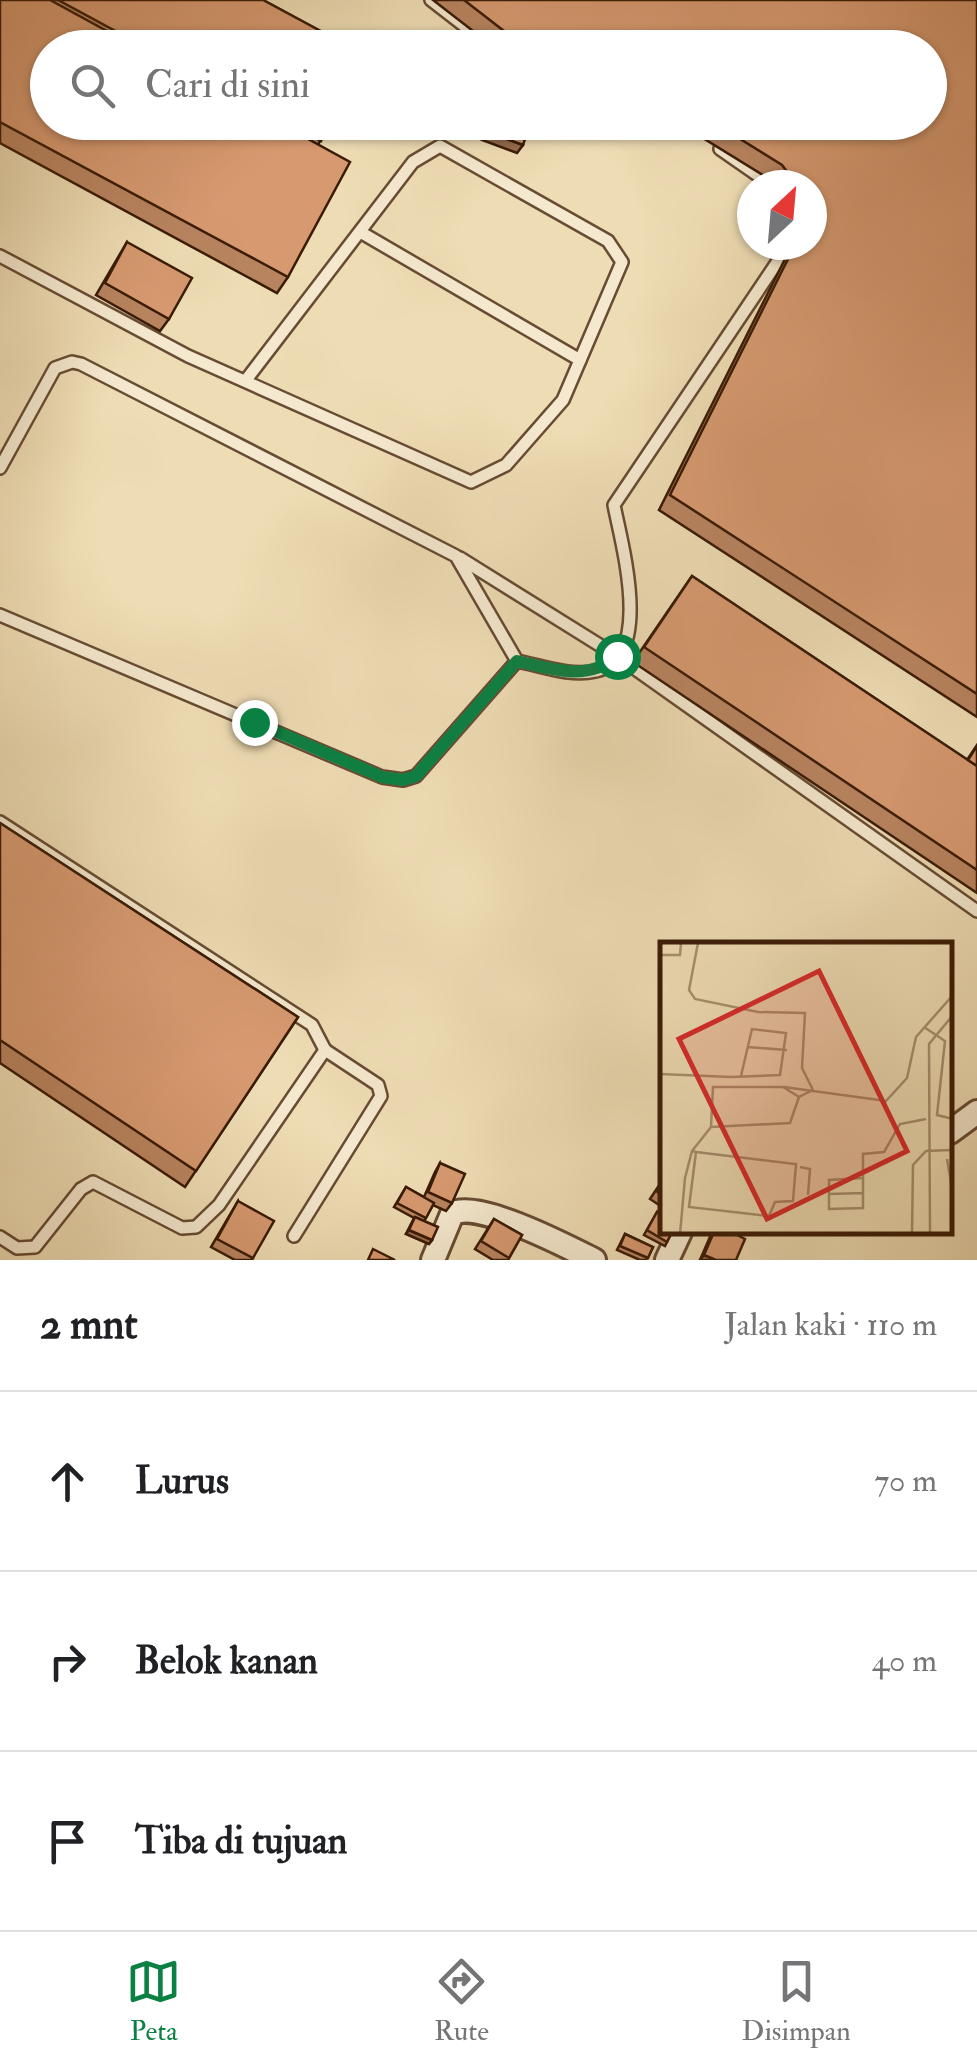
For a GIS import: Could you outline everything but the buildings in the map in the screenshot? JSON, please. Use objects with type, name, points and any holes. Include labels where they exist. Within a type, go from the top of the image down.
[{"type":"street","points":[[952,1131],[977,1112]]},
{"type":"street","points":[[434,1260],[452,1214],[467,1209],[551,1238],[594,1260]]},
{"type":"street","points":[[667,1260],[679,1235]]},
{"type":"lane","points":[[431,0],[470,30]]},
{"type":"lane","points":[[710,142],[750,170]]},
{"type":"lane","points":[[0,256],[188,356],[470,482],[506,465],[563,400],[620,275],[618,252],[608,241],[453,150],[440,146],[430,149],[413,162],[246,380]]},
{"type":"lane","points":[[362,233],[580,360]]},
{"type":"lane","points":[[456,556],[517,661],[565,672],[595,672],[617,656],[633,609],[614,505],[779,260]]},
{"type":"lane","points":[[0,468],[55,368],[72,362],[456,556],[617,656],[977,910]]},
{"type":"lane","points":[[0,614],[394,779],[416,776],[517,661]]},
{"type":"lane","points":[[0,822],[312,1025],[325,1050],[378,1085],[382,1096],[294,1236]]},
{"type":"lane","points":[[0,1237],[17,1248],[35,1247],[81,1189],[93,1182],[182,1228],[196,1227],[218,1205],[325,1050]]},
{"type":"route","points":[[254,722],[382,777],[403,780],[416,776],[517,661],[565,672],[595,672],[617,656]]}]
